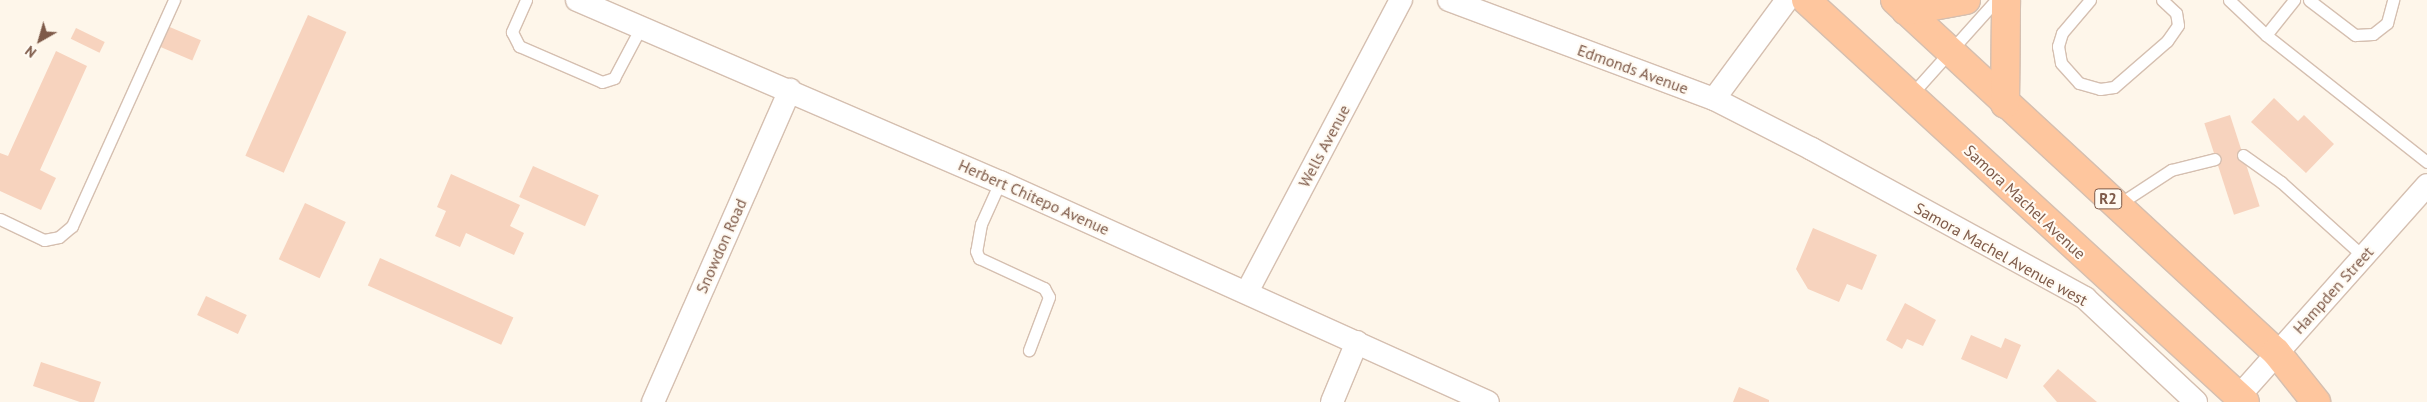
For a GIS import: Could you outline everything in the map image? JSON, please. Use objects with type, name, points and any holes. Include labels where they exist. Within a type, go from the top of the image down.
[{"type":"highway","name":"Samora Machel Avenue","points":[[1806,0],[2242,398]]},
{"type":"highway","points":[[1900,6],[1966,0]]},
{"type":"highway","points":[[2005,104],[2006,0]]},
{"type":"highway","name":"R2","points":[[1900,6],[2276,352],[2316,402]]},
{"type":"street","name":"Herbert Chitepo Avenue","points":[[577,0],[790,90],[1000,182],[1488,402]]},
{"type":"street","name":"Wells Avenue","points":[[1247,292],[1401,0]]},
{"type":"street","name":"Edmonds Avenue","points":[[1449,0],[1714,99],[1812,149]]},
{"type":"street","points":[[1714,99],[1787,0]]},
{"type":"street","name":"Snowdon Road","points":[[652,402],[790,90]]},
{"type":"street","name":"Samora Machel Avenue west","points":[[1812,149],[2086,298],[2196,402]]},
{"type":"street","name":"Hampden Street","points":[[2242,398],[2276,352],[2427,185]]},
{"type":"street","points":[[1332,402],[1357,342]]},
{"type":"lane","points":[[0,219],[44,240],[59,237],[72,226],[174,0]]},
{"type":"lane","points":[[526,0],[512,32],[519,46],[602,82],[614,78],[641,27]]},
{"type":"lane","points":[[1910,96],[1996,0]]},
{"type":"lane","points":[[2090,0],[2062,33],[2058,46],[2062,62],[2079,84],[2100,89],[2114,86],[2173,33],[2178,25],[2176,13],[2162,0]]},
{"type":"lane","points":[[2228,0],[2266,36],[2427,162]]},
{"type":"lane","points":[[2266,36],[2294,0]]},
{"type":"lane","points":[[2309,0],[2355,35],[2374,34],[2387,23],[2393,0]]},
{"type":"lane","points":[[2243,155],[2281,182],[2363,256]]},
{"type":"lane","points":[[2116,206],[2171,170],[2215,158]]},
{"type":"lane","points":[[1000,182],[981,224],[976,251],[979,258],[1044,288],[1049,297],[1029,350]]},
{"type":"building","points":[[308,15],[346,32],[284,173],[245,156]]},
{"type":"building","points":[[165,25],[201,40],[192,60],[156,45]]},
{"type":"building","points":[[76,28],[105,42],[100,53],[71,39]]},
{"type":"building","points":[[56,51],[87,66],[40,170],[56,178],[41,210],[0,191],[0,153],[8,156]]},
{"type":"building","points":[[2274,98],[2298,121],[2304,115],[2334,144],[2306,173],[2251,122]]},
{"type":"building","points":[[2230,115],[2260,206],[2234,215],[2204,123]]},
{"type":"building","points":[[533,166],[599,195],[585,226],[519,197]]},
{"type":"building","points":[[451,174],[520,205],[510,226],[524,233],[514,255],[466,233],[460,247],[435,236],[446,211],[437,207]]},
{"type":"building","points":[[305,203],[346,222],[320,278],[279,259]]},
{"type":"building","points":[[1813,228],[1877,255],[1862,290],[1847,284],[1839,302],[1808,289],[1796,269]]},
{"type":"building","points":[[380,258],[513,317],[501,345],[368,285]]},
{"type":"building","points":[[206,296],[247,315],[238,334],[197,315]]},
{"type":"building","points":[[1905,303],[1936,320],[1923,346],[1907,339],[1902,349],[1886,340]]},
{"type":"building","points":[[1971,335],[2001,348],[2005,338],[2021,345],[2007,379],[1961,359]]},
{"type":"building","points":[[41,362],[101,382],[94,402],[80,402],[33,386]]},
{"type":"building","points":[[2058,369],[2097,402],[2057,402],[2043,386]]},
{"type":"building","points":[[1739,387],[1769,400],[1769,402],[1733,402]]}]
